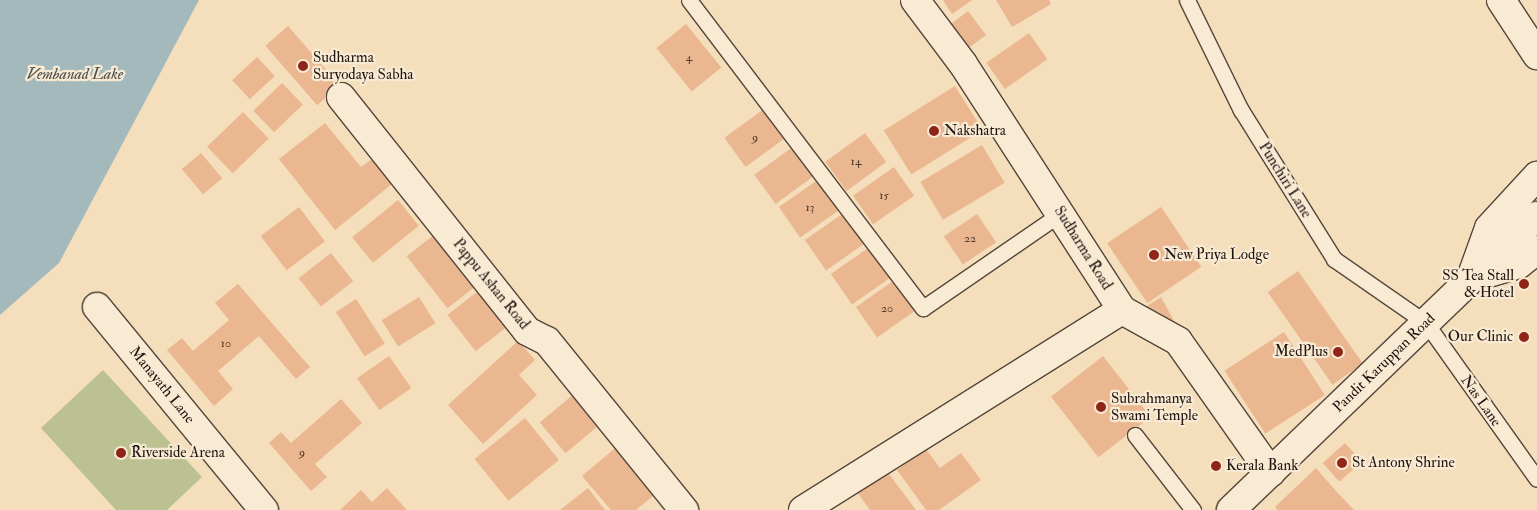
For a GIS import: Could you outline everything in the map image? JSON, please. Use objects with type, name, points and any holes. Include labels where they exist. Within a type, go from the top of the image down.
[{"type":"street","name":"Sudharma Road","points":[[915,0],[963,64],[1122,310],[1178,341],[1271,473]]},
{"type":"street","points":[[1501,0],[1537,55]]},
{"type":"street","name":"Pappu Ashan Road","points":[[341,97],[527,331],[547,341],[684,510]]},
{"type":"street","points":[[1470,278],[1489,228],[1537,176]]},
{"type":"street","name":"Pandit Karuppan Road","points":[[1236,508],[1470,278],[1537,216]]},
{"type":"street","points":[[1470,278],[1519,264],[1536,254]]},
{"type":"street","name":"Manayath Lane","points":[[97,307],[264,510]]},
{"type":"street","points":[[803,510],[1122,310]]},
{"type":"lane","points":[[689,0],[923,308],[1061,213]]},
{"type":"lane","name":"Punchiri Lane","points":[[1187,0],[1242,110],[1334,259],[1426,323]]},
{"type":"lane","name":"Nas Lane","points":[[1426,323],[1537,479]]},
{"type":"lane","points":[[1135,435],[1193,510]]},
{"type":"green space","name":"Riverside Arena","points":[[103,370],[202,477],[167,510],[116,510],[41,428]]},
{"type":"water","name":"Vembanad Lake","points":[[0,0],[199,0],[59,263],[0,315]]},
{"type":"building","points":[[943,0],[972,0],[952,14]]},
{"type":"building","points":[[996,0],[1049,0],[1051,4],[1012,27]]},
{"type":"building","points":[[968,11],[986,35],[965,51],[947,27]]},
{"type":"building","points":[[686,24],[721,68],[692,91],[656,48]]},
{"type":"building","name":"Sudharma Suryodaya Sabha","points":[[288,26],[340,86],[317,105],[265,46]]},
{"type":"building","points":[[1029,33],[1047,59],[1005,89],[986,63]]},
{"type":"building","points":[[257,57],[275,76],[250,99],[232,80]]},
{"type":"building","points":[[282,83],[303,105],[274,132],[253,111]]},
{"type":"building","name":"Nakshatra","points":[[955,86],[983,130],[911,175],[884,131]]},
{"type":"building","points":[[764,109],[785,138],[746,167],[724,138]]},
{"type":"building","points":[[243,112],[269,139],[233,173],[207,147]]},
{"type":"building","points":[[325,123],[361,167],[372,159],[392,184],[335,230],[279,159]]},
{"type":"building","points":[[865,133],[886,162],[847,191],[825,162]]},
{"type":"building","points":[[982,145],[1005,183],[943,220],[920,182]]},
{"type":"building","points":[[794,146],[815,175],[776,204],[754,175]]},
{"type":"building","points":[[201,153],[222,178],[203,194],[182,169]]},
{"type":"building","points":[[894,167],[914,196],[873,224],[853,196]]},
{"type":"building","points":[[819,179],[840,209],[800,237],[779,207]]},
{"type":"building","points":[[398,200],[419,226],[373,263],[352,237]]},
{"type":"building","points":[[299,207],[325,241],[287,270],[261,236]]},
{"type":"building","name":"New Priya Lodge","points":[[1161,207],[1201,267],[1147,303],[1107,243]]},
{"type":"building","points":[[845,212],[866,242],[826,270],[805,240]]},
{"type":"building","points":[[977,214],[996,242],[963,265],[944,236]]},
{"type":"building","points":[[439,231],[480,283],[447,308],[407,256]]},
{"type":"building","points":[[871,246],[892,276],[852,304],[831,274]]},
{"type":"building","points":[[331,253],[353,281],[321,307],[299,278]]},
{"type":"building","points":[[1298,271],[1363,364],[1333,385],[1268,292]]},
{"type":"building","points":[[896,279],[917,309],[877,337],[856,307]]},
{"type":"building","points":[[238,284],[310,367],[296,379],[259,336],[218,371],[233,389],[214,406],[167,350],[182,338],[193,351],[229,320],[215,303]]},
{"type":"building","points":[[482,288],[510,324],[476,351],[447,315]]},
{"type":"building","points":[[419,297],[435,323],[398,347],[382,320]]},
{"type":"building","points":[[1161,297],[1174,321],[1167,325],[1141,310]]},
{"type":"building","points":[[356,299],[385,343],[365,357],[336,312]]},
{"type":"building","points":[[1284,332],[1325,395],[1265,434],[1224,371]]},
{"type":"building","points":[[518,341],[535,360],[519,375],[537,395],[483,444],[448,405]]},
{"type":"building","points":[[389,356],[411,388],[379,410],[357,378]]},
{"type":"building","name":"Subrahmanya Swami Temple","points":[[1103,356],[1150,417],[1098,457],[1051,397]]},
{"type":"building","points":[[575,393],[601,424],[565,453],[540,423]]},
{"type":"building","points":[[341,399],[362,423],[315,464],[327,477],[311,491],[269,443],[281,432],[291,443]]},
{"type":"building","points":[[525,418],[559,460],[508,501],[474,459]]},
{"type":"building","name":"St Antony Shrine","points":[[1345,443],[1362,462],[1339,482],[1323,463]]},
{"type":"building","points":[[620,444],[659,491],[636,510],[611,510],[582,476]]},
{"type":"building","points":[[926,449],[940,468],[961,453],[981,480],[939,510],[926,510],[897,470]]},
{"type":"building","points":[[1316,468],[1354,510],[1278,510],[1275,507]]},
{"type":"building","points":[[886,470],[916,510],[870,510],[857,492]]},
{"type":"building","points":[[387,488],[407,510],[340,510],[361,490],[372,502]]},
{"type":"building","points":[[588,488],[605,510],[560,510]]},
{"type":"place","name":"Sudharma Suryodaya Sabha","points":[[303,66]]},
{"type":"place","name":"Nakshatra","points":[[934,131]]},
{"type":"place","name":"New Priya Lodge","points":[[1154,255]]},
{"type":"place","name":"SS Tea Stall & Hotel","points":[[1524,284]]},
{"type":"place","name":"Our Clinic","points":[[1524,337]]},
{"type":"place","name":"MedPlus","points":[[1338,352]]},
{"type":"place","name":"Subrahmanya Swami Temple","points":[[1101,407]]},
{"type":"place","name":"Riverside Arena","points":[[121,453]]},
{"type":"place","name":"St Antony Shrine","points":[[1342,463]]},
{"type":"place","name":"Kerala Bank","points":[[1216,466]]}]
